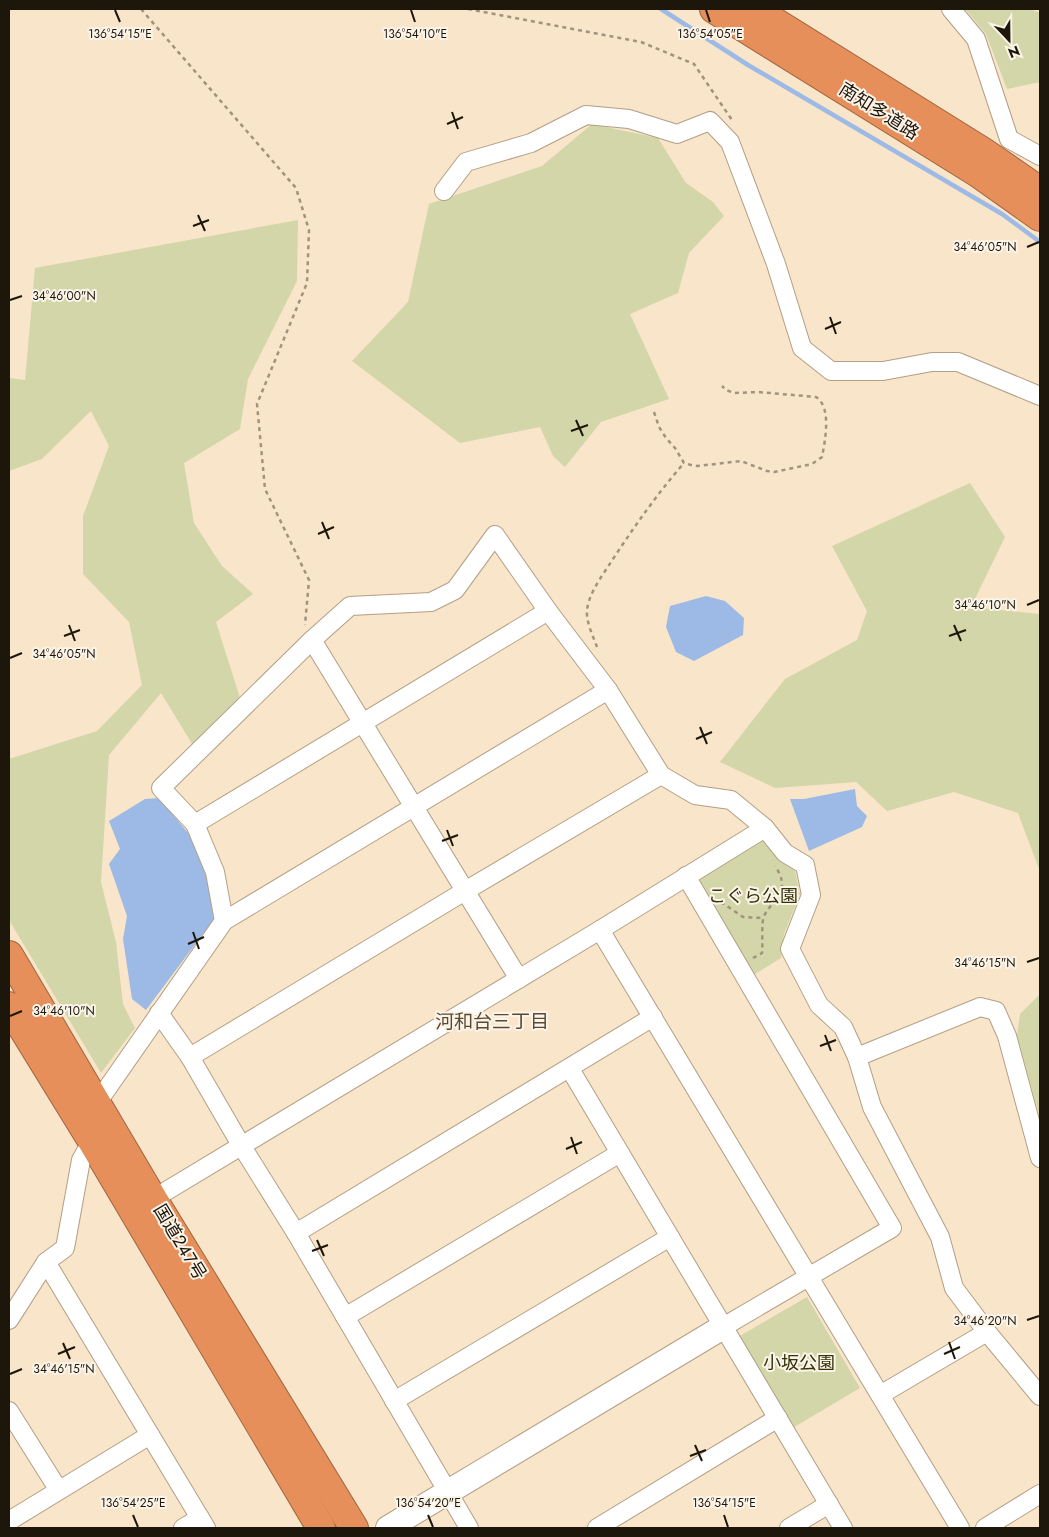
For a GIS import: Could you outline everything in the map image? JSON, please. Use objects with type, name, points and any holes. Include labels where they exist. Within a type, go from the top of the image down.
[{"type":"highway","name":"南知多道路","points":[[714,9],[978,173],[1040,217]]},
{"type":"highway","name":"南知多道路","points":[[754,9],[985,153],[1040,191]]},
{"type":"highway","name":"国道247号","points":[[9,955],[153,1199],[354,1528]]},
{"type":"highway","name":"国道247号","points":[[9,1006],[92,1141],[321,1528]]},
{"type":"street","points":[[951,9],[976,39],[1009,138],[1040,156]]},
{"type":"street","points":[[444,191],[466,162],[531,143],[586,115],[629,119],[677,134],[710,121],[730,142],[776,264],[802,348],[832,371],[883,371],[932,362],[958,362],[1040,396]]},
{"type":"street","points":[[224,920],[215,872],[195,824],[161,788],[312,640],[350,606],[431,602],[454,590],[495,535],[548,611],[608,690],[661,775],[695,795],[731,800],[765,828],[785,853],[806,864],[811,895],[790,950],[819,1005],[843,1028],[857,1057],[872,1107],[940,1237],[954,1288],[987,1332],[1040,1396]]},
{"type":"street","points":[[195,824],[548,611]]},
{"type":"street","points":[[312,640],[519,979]]},
{"type":"street","points":[[97,1104],[224,920],[608,690]]},
{"type":"street","points":[[190,1057],[661,775]]},
{"type":"street","points":[[153,1199],[600,930],[765,828]]},
{"type":"street","points":[[388,1528],[892,1228],[686,876]]},
{"type":"street","points":[[600,930],[960,1528]]},
{"type":"street","points":[[857,1057],[980,1007],[996,1011],[1007,1036],[1040,1158]]},
{"type":"street","points":[[160,1013],[190,1057],[241,1146],[296,1233],[469,1528]]},
{"type":"street","points":[[296,1233],[570,1069],[653,1017]]},
{"type":"street","points":[[570,1069],[843,1528]]},
{"type":"street","points":[[9,1320],[46,1262],[65,1248],[81,1160],[92,1141]]},
{"type":"street","points":[[345,1317],[620,1153]]},
{"type":"street","points":[[394,1401],[670,1237]]},
{"type":"street","points":[[46,1262],[203,1523],[182,1528]]},
{"type":"street","points":[[880,1395],[987,1332]]},
{"type":"street","points":[[597,1528],[778,1418]]},
{"type":"street","points":[[12,1423],[58,1489]]},
{"type":"street","points":[[9,1521],[58,1489],[150,1435]]},
{"type":"street","points":[[985,1528],[1040,1494]]},
{"type":"street","points":[[789,1528],[829,1504]]},
{"type":"path","points":[[141,9],[296,188],[309,230],[307,283],[257,404],[265,489],[309,580],[304,633],[312,640]]},
{"type":"path","points":[[468,9],[641,42],[694,64],[731,117],[734,126]]},
{"type":"path","points":[[654,412],[662,432],[676,448],[684,463],[698,466],[741,461],[774,472],[812,464],[822,457],[826,420],[824,404],[821,400],[758,392],[734,393],[722,386]]},
{"type":"path","points":[[600,654],[588,620],[587,609],[591,597],[600,578],[648,506],[684,463]]},
{"type":"path","points":[[739,967],[762,953],[764,918],[781,894],[781,875],[771,859]]},
{"type":"path","points":[[721,902],[743,917],[764,918]]},
{"type":"green space","points":[[965,9],[1030,9],[1040,13],[1040,82],[1007,89],[986,34]]},
{"type":"green space","points":[[592,124],[658,138],[686,183],[713,202],[724,216],[689,253],[678,293],[630,314],[669,399],[601,422],[565,467],[553,456],[540,427],[460,443],[352,361],[408,302],[429,204],[542,166]]},
{"type":"green space","points":[[298,220],[297,281],[248,379],[240,429],[184,463],[194,523],[222,566],[253,594],[216,622],[241,701],[194,747],[161,693],[109,755],[101,882],[116,942],[123,1004],[135,1028],[101,1073],[9,920],[9,759],[97,731],[142,685],[129,622],[83,574],[83,516],[109,446],[91,411],[42,459],[9,471],[9,378],[25,380],[35,268]]},
{"type":"green space","points":[[970,483],[1005,537],[971,607],[1040,614],[1040,872],[1018,813],[954,792],[887,811],[856,782],[775,788],[720,762],[785,679],[857,640],[867,611],[832,546]]},
{"type":"green space","name":"こぐら公園","points":[[765,838],[776,854],[795,871],[800,894],[784,934],[781,958],[752,976],[697,884],[699,878]]},
{"type":"green space","points":[[1040,994],[1040,1118],[1017,1036],[1020,1014]]},
{"type":"green space","name":"小坂公園","points":[[807,1297],[860,1388],[791,1429],[738,1337]]},
{"type":"water","points":[[706,596],[725,601],[744,618],[743,635],[694,661],[676,652],[666,627],[670,606]]},
{"type":"water","points":[[855,789],[857,806],[867,816],[862,827],[809,851],[790,799],[804,799]]},
{"type":"water","points":[[159,798],[189,834],[207,878],[214,919],[146,1010],[132,999],[123,939],[127,916],[109,864],[120,849],[109,821],[145,799]]},
{"type":"waterway","points":[[661,9],[748,65],[1002,214],[1040,242]]},
{"type":"district","name":"河和台三丁目","points":[[492,1021]]}]
